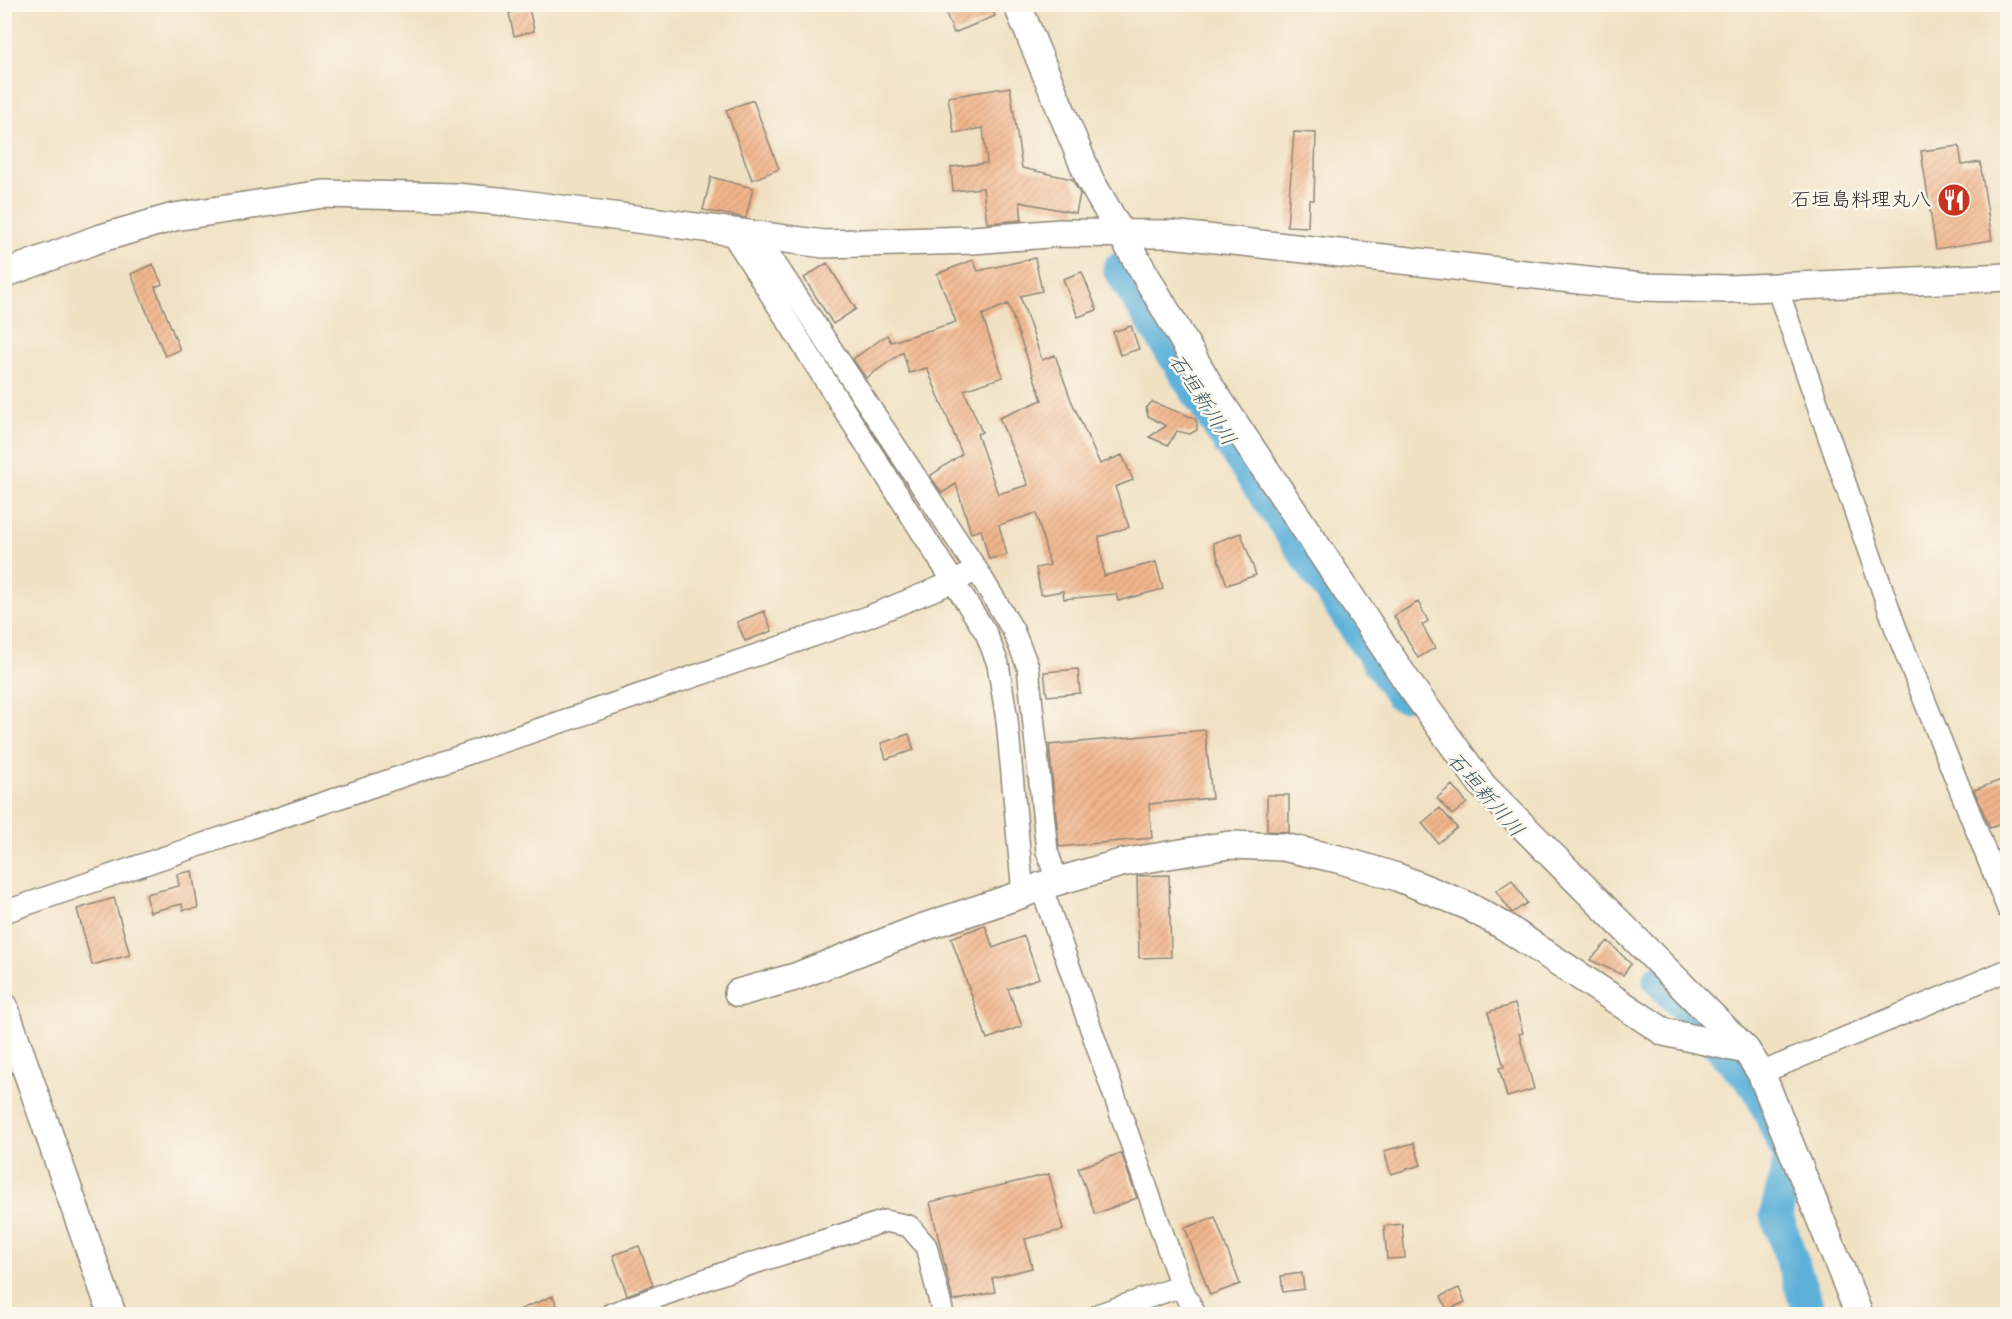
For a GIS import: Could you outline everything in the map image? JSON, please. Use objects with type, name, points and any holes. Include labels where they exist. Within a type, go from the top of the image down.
[{"type":"street","points":[[1017,4],[1090,180],[1210,388],[1411,687],[1483,786],[1746,1050],[1761,1073],[1859,1314]]},
{"type":"street","points":[[4,274],[98,239],[174,217],[323,194],[455,197],[508,202],[824,244],[973,240],[1060,233],[1171,234],[1641,287],[1777,288],[2007,277]]},
{"type":"street","points":[[731,232],[986,633],[999,664],[1007,720],[1040,887],[1181,1286],[1195,1314]]},
{"type":"street","points":[[757,236],[977,570],[1013,630],[1028,667],[1047,851],[1040,887]]},
{"type":"street","points":[[1777,288],[1896,629],[2007,909]]},
{"type":"street","points":[[4,912],[865,618],[977,570]]},
{"type":"street","points":[[738,993],[795,977],[918,929],[1040,887],[1121,863],[1229,845],[1282,847],[1338,859],[1397,877],[1476,910],[1504,926],[1664,1032],[1746,1050]]},
{"type":"street","points":[[1761,1073],[2007,970]]},
{"type":"street","points":[[4,1006],[112,1314]]},
{"type":"street","points":[[611,1314],[729,1271],[885,1221],[909,1226],[926,1246],[943,1314]]},
{"type":"street","points":[[1100,1314],[1181,1286]]},
{"type":"building","points":[[942,4],[990,4],[995,16],[954,33]]},
{"type":"building","points":[[529,8],[534,31],[514,36],[509,13]]},
{"type":"building","points":[[1010,87],[1022,168],[1072,179],[1080,194],[1076,213],[1020,202],[1022,220],[987,223],[983,188],[953,191],[951,167],[987,163],[983,128],[954,133],[948,97]]},
{"type":"building","points":[[753,100],[779,169],[752,180],[726,110]]},
{"type":"building","points":[[1294,132],[1316,133],[1314,200],[1309,200],[1308,227],[1287,226]]},
{"type":"building","points":[[1959,146],[1962,165],[1980,162],[1992,240],[1936,249],[1921,151]]},
{"type":"building","points":[[711,177],[753,188],[746,218],[703,210]]},
{"type":"building","points":[[1035,258],[1042,291],[1020,296],[1042,360],[1055,355],[1071,400],[1100,464],[1122,455],[1133,480],[1115,487],[1129,527],[1099,537],[1104,576],[1156,562],[1163,589],[1118,601],[1116,594],[1064,599],[1063,591],[1041,595],[1036,568],[1050,565],[1036,513],[999,525],[1007,555],[989,559],[981,530],[971,533],[956,484],[942,493],[930,476],[962,454],[927,368],[909,373],[903,352],[866,378],[853,359],[887,335],[891,342],[956,322],[937,274],[973,260],[978,271]],"holes":[[[1008,304],[1042,400],[999,418],[1028,485],[998,494],[977,434],[982,432],[964,390],[1003,377],[982,315]]]},
{"type":"building","points":[[827,263],[856,309],[833,324],[804,278]]},
{"type":"building","points":[[153,264],[162,284],[155,287],[180,350],[165,356],[131,274]]},
{"type":"building","points":[[1082,272],[1097,310],[1078,317],[1063,279]]},
{"type":"building","points":[[1131,326],[1139,349],[1120,355],[1113,332]]},
{"type":"building","points":[[1152,402],[1194,418],[1197,422],[1197,430],[1190,434],[1177,431],[1168,445],[1149,437],[1166,426],[1148,416],[1146,408]]},
{"type":"building","points":[[1241,533],[1256,575],[1227,585],[1213,543]]},
{"type":"building","points":[[1418,602],[1428,621],[1422,625],[1435,648],[1418,658],[1394,616]]},
{"type":"building","points":[[764,611],[772,631],[745,641],[737,622]]},
{"type":"building","points":[[1078,669],[1080,693],[1047,696],[1044,672]]},
{"type":"building","points":[[1205,730],[1212,798],[1149,804],[1152,838],[1059,847],[1049,745]]},
{"type":"building","points":[[909,734],[914,750],[886,759],[881,743]]},
{"type":"building","points":[[2007,778],[2007,822],[1990,828],[1974,790]]},
{"type":"building","points":[[1452,785],[1467,803],[1452,815],[1437,798]]},
{"type":"building","points":[[1267,795],[1289,795],[1289,832],[1267,831]]},
{"type":"building","points":[[1440,808],[1457,828],[1438,843],[1422,823]]},
{"type":"building","points":[[192,871],[198,908],[183,910],[182,904],[150,912],[146,894],[179,886],[177,874]]},
{"type":"building","points":[[1169,875],[1171,957],[1139,958],[1137,876]]},
{"type":"building","points":[[1512,880],[1527,903],[1512,913],[1496,891]]},
{"type":"building","points":[[114,898],[130,955],[92,965],[77,909]]},
{"type":"building","points":[[985,925],[993,948],[1024,936],[1039,978],[1008,989],[1022,1026],[987,1039],[951,938]]},
{"type":"building","points":[[1608,941],[1631,964],[1623,975],[1590,960]]},
{"type":"building","points":[[1515,1004],[1523,1033],[1519,1034],[1534,1089],[1507,1097],[1499,1068],[1504,1067],[1488,1012]]},
{"type":"building","points":[[1414,1143],[1421,1165],[1391,1174],[1384,1151]]},
{"type":"building","points":[[1121,1153],[1137,1198],[1095,1214],[1078,1168]]},
{"type":"building","points":[[1049,1174],[1063,1230],[1025,1239],[1032,1268],[992,1278],[995,1292],[953,1301],[930,1202]]},
{"type":"building","points":[[1215,1217],[1240,1284],[1210,1295],[1185,1228]]},
{"type":"building","points":[[1402,1224],[1405,1258],[1387,1259],[1384,1226]]},
{"type":"building","points":[[639,1246],[653,1285],[627,1295],[613,1255]]},
{"type":"building","points":[[1302,1273],[1304,1289],[1283,1292],[1281,1276]]},
{"type":"building","points":[[1459,1288],[1465,1302],[1447,1310],[1441,1296]]},
{"type":"building","points":[[553,1296],[561,1314],[509,1314]]},
{"type":"waterway","name":"石垣新川川","points":[[1119,269],[1222,432],[1401,695]]},
{"type":"waterway","name":"石垣新川川","points":[[1659,980],[1757,1086],[1790,1158],[1776,1214],[1810,1314]]},
{"type":"place","name":"石垣島料理丸八","points":[[1954,200]]}]
